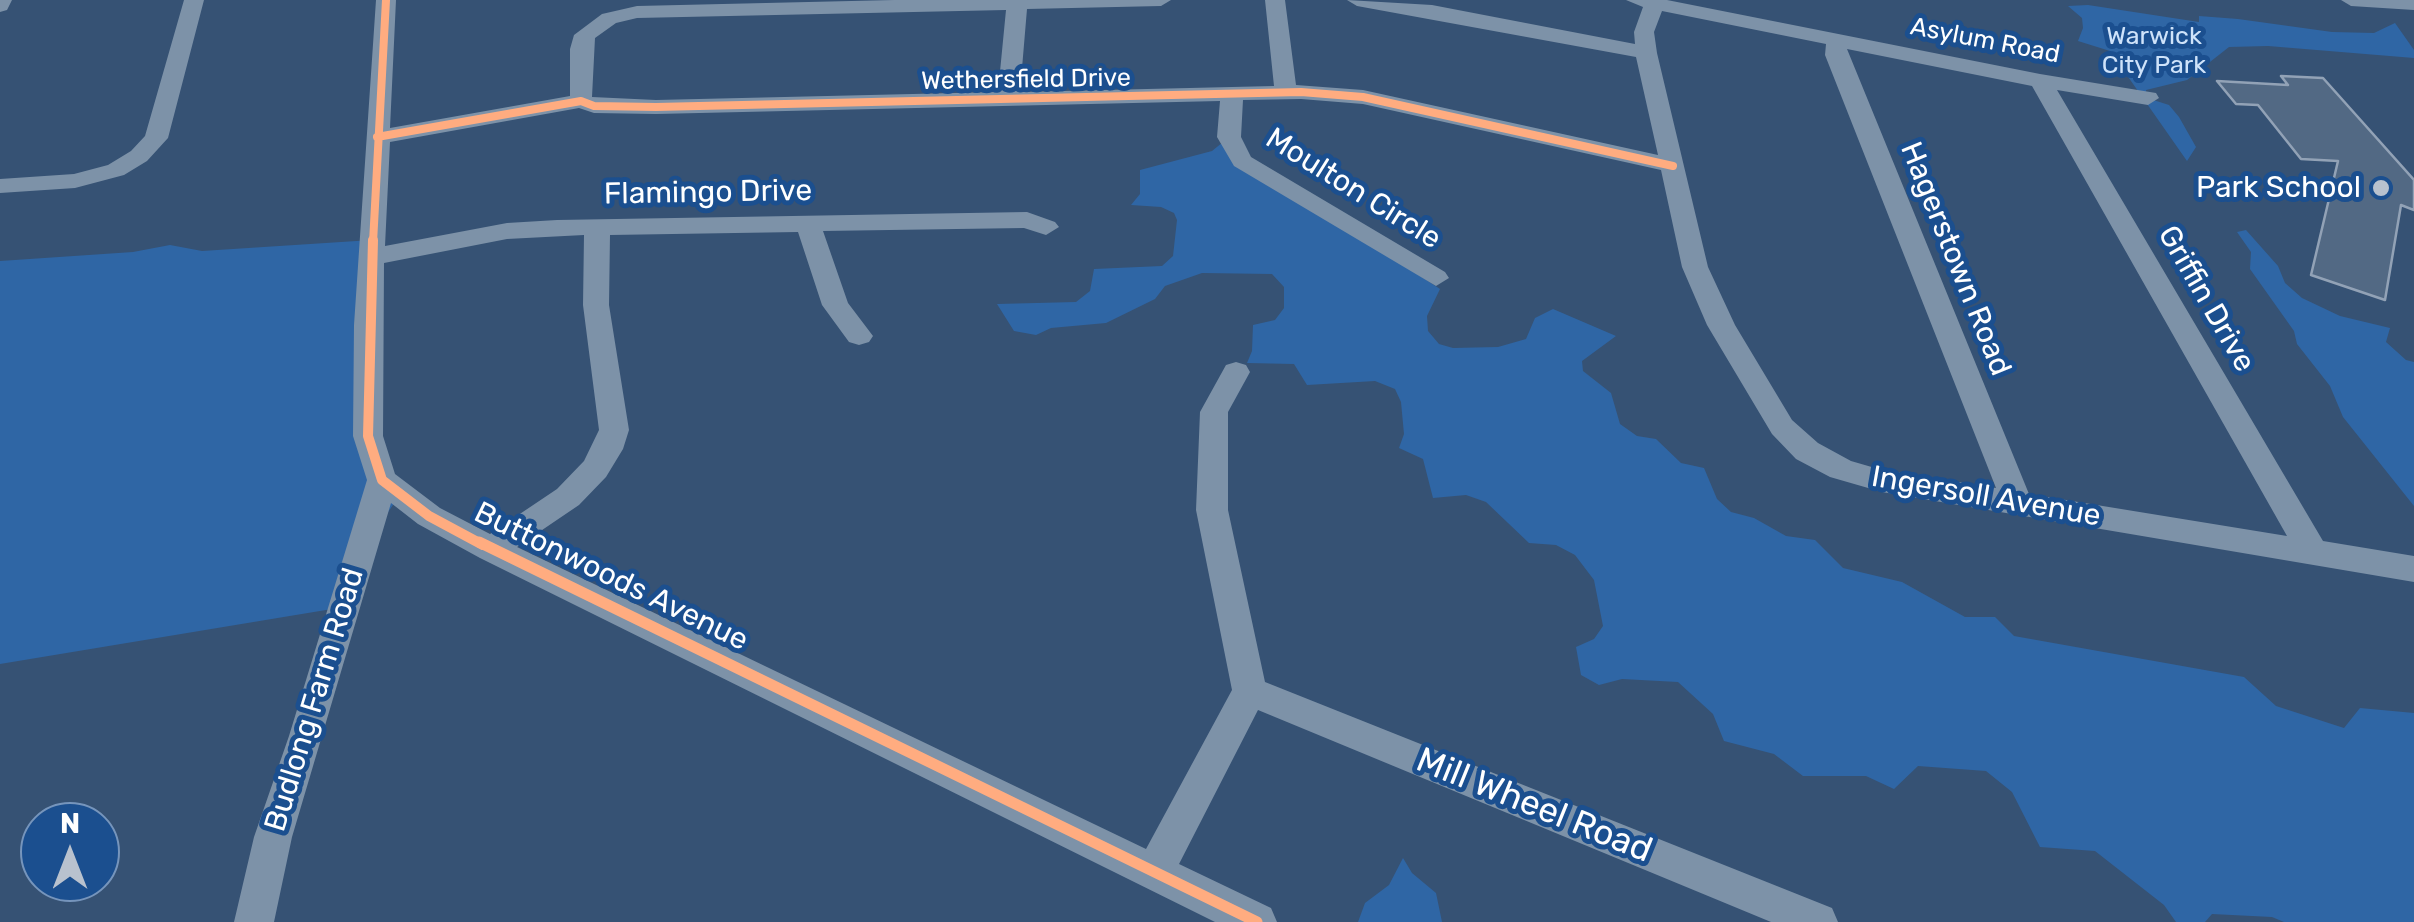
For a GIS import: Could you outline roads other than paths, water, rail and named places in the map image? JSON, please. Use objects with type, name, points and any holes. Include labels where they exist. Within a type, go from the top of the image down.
[{"type":"street","points":[[0,186],[75,181],[116,170],[139,156],[156,138],[194,0]]},
{"type":"street","points":[[382,480],[368,436],[372,257],[386,0]]},
{"type":"street","points":[[581,101],[582,42],[587,32],[609,18],[649,11],[815,4],[1161,0]]},
{"type":"street","points":[[1275,0],[1286,92]]},
{"type":"street","points":[[1357,0],[1442,12],[1646,54]]},
{"type":"street","points":[[2351,0],[2414,4]]},
{"type":"street","name":"Ingersoll Avenue","points":[[1645,2],[1646,54],[1688,244],[1711,305],[1756,390],[1798,443],[1841,469],[1862,476],[2414,570]]},
{"type":"street","name":"Asylum Road","points":[[1645,2],[2148,98]]},
{"type":"street","points":[[1008,100],[1017,4]]},
{"type":"street","name":"Hagerstown Road","points":[[1837,40],[1836,55],[2017,503]]},
{"type":"street","name":"Griffin Drive","points":[[2040,80],[2312,552]]},
{"type":"street","name":"Wethersfield Drive","points":[[377,137],[581,101],[594,106],[656,106],[1286,92],[1362,97],[1672,166]]},
{"type":"street","name":"Moulton Circle","points":[[1232,96],[1229,137],[1242,161],[1436,278]]},
{"type":"street","name":"Flamingo Drive","points":[[372,257],[506,231],[1027,220],[1046,226]]},
{"type":"street","points":[[808,223],[835,304],[859,336]]},
{"type":"street","points":[[491,549],[568,497],[608,449],[614,430],[596,305],[597,227]]},
{"type":"street","points":[[1154,871],[1250,691],[1212,510],[1214,412],[1236,372]]},
{"type":"street","name":"Buttonwoods Avenue","points":[[382,480],[429,516],[491,549],[1154,871],[1210,910],[1257,922]]},
{"type":"street","name":"Budlong Farm Road","points":[[254,922],[273,838],[308,736],[382,480]]},
{"type":"street","name":"Mill Wheel Road","points":[[1250,691],[1818,922]]},
{"type":"place","name":"Park School","points":[[2381,188]]},
{"type":"park label","name":"Warwick City Park","points":[[2154,52]]}]
